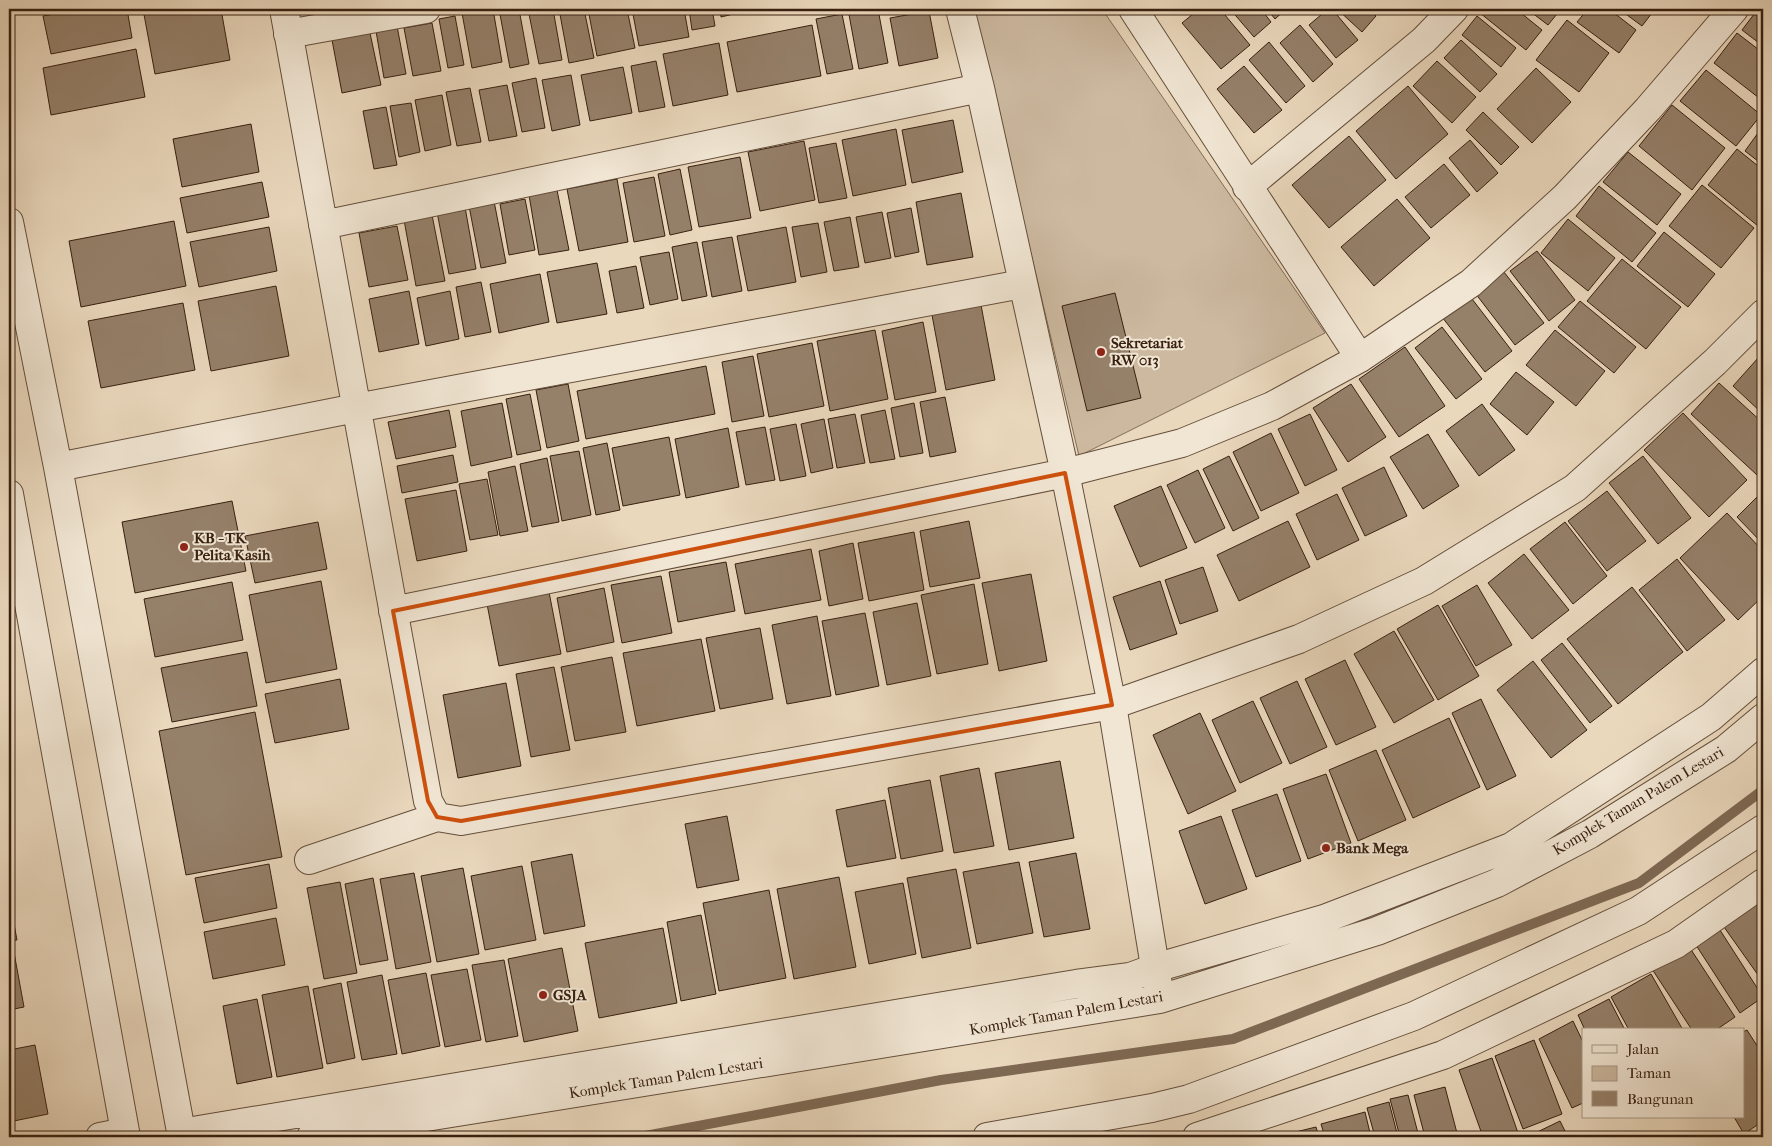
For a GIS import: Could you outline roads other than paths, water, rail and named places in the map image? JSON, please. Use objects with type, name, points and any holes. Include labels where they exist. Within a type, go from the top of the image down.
[{"type":"street","points":[[426,9],[286,21],[428,801],[437,816]]},
{"type":"street","points":[[960,9],[980,88],[1065,473],[1112,705],[1160,999]]},
{"type":"street","points":[[1247,187],[1424,40],[1454,9]]},
{"type":"street","points":[[393,611],[1065,473],[1182,444],[1272,406],[1360,358],[1471,283],[1565,197],[1648,109],[1734,9]]},
{"type":"street","points":[[1137,10],[1247,187],[1360,358]]},
{"type":"street","points":[[323,225],[980,88]]},
{"type":"street","points":[[9,222],[58,466],[181,1135],[1076,984],[1130,977],[1324,919],[1511,847],[1711,717],[1763,672]]},
{"type":"street","points":[[58,466],[356,408],[1022,284]]},
{"type":"street","points":[[309,860],[437,816],[461,821],[1112,705],[1299,639],[1424,581],[1575,488],[1715,362],[1763,314]]},
{"type":"street","points":[[9,494],[117,1136]]},
{"type":"street","name":"Komplek Taman Palem Lestari","points":[[311,1137],[1160,999],[1377,931],[1497,883],[1590,834],[1726,749],[1763,718]]},
{"type":"street","points":[[987,1137],[1152,1108],[1189,1099],[1414,1016],[1638,911],[1763,829]]},
{"type":"street","points":[[1189,1099],[1196,1137],[1443,1055],[1676,944],[1763,883]]},
{"type":"waterway","points":[[640,1137],[941,1080],[1233,1039],[1639,883],[1763,790]]},
{"type":"place","name":"Sekretariat RW 013","points":[[1101,352]]},
{"type":"place","name":"KB - TK Pelita Kasih","points":[[184,547]]},
{"type":"place","name":"Bank Mega","points":[[1326,848]]},
{"type":"place","name":"GSJA","points":[[543,995]]}]
